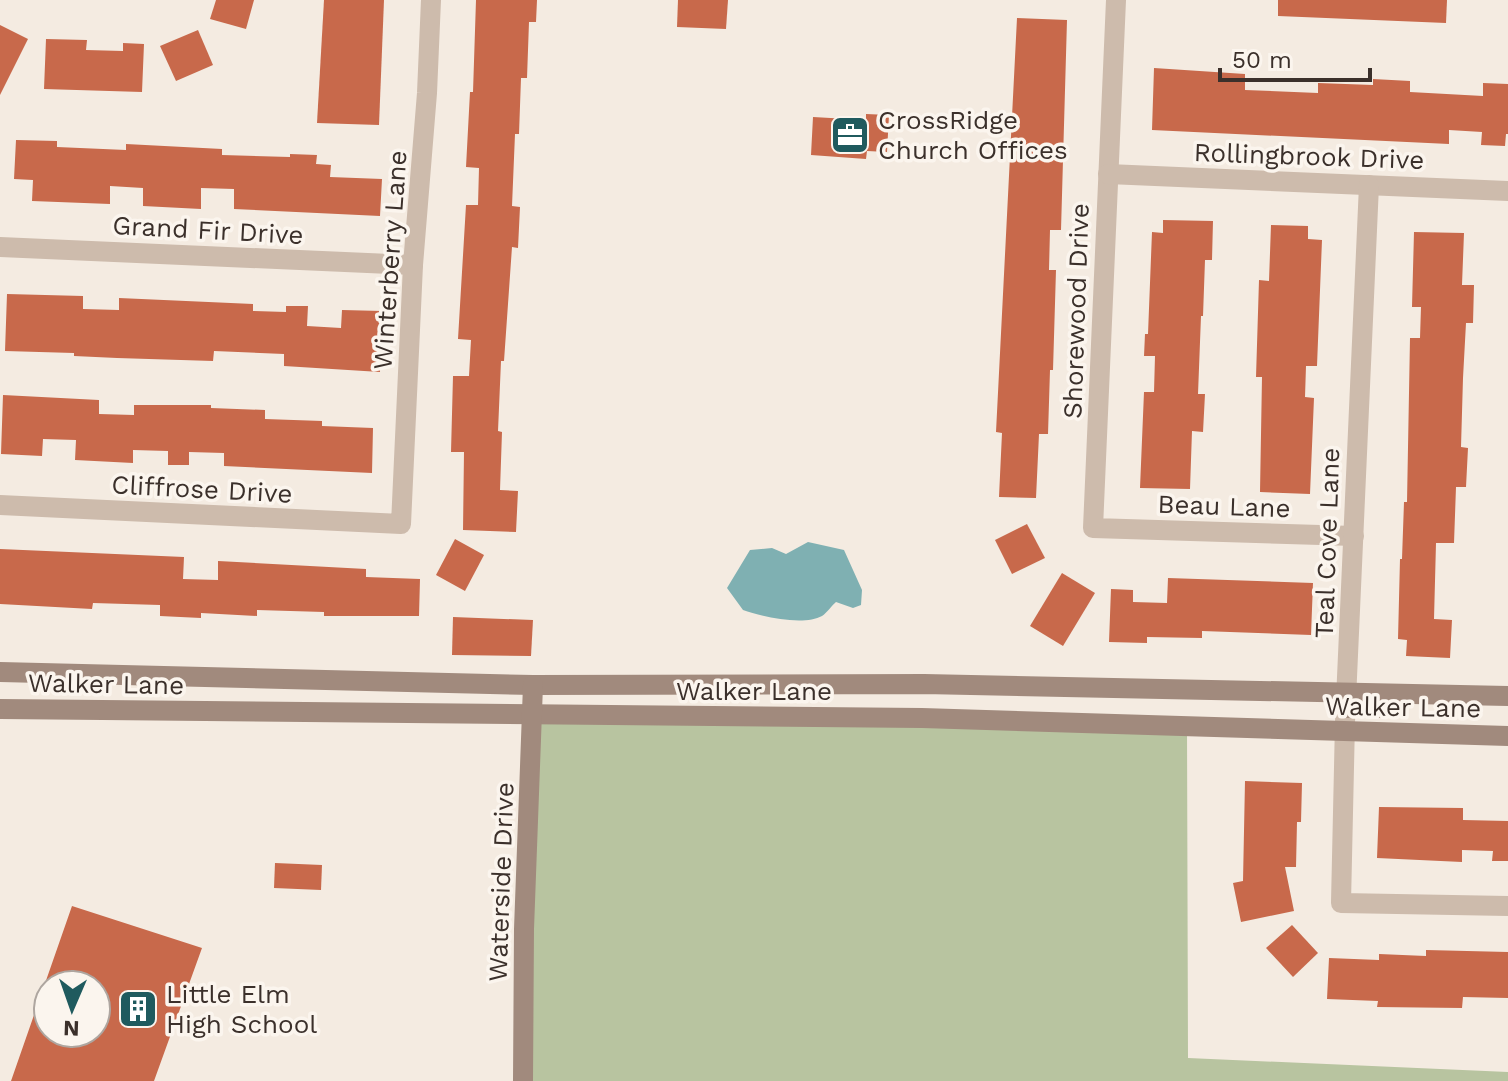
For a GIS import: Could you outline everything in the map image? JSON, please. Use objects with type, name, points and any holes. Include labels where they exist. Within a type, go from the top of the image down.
[{"type":"street","name":"Winterberry Lane","points":[[401,524],[413,265],[431,0]]},
{"type":"street","name":"Shorewood Drive","points":[[1093,528],[1116,0]]},
{"type":"street","name":"Rollingbrook Drive","points":[[1108,174],[1508,191]]},
{"type":"street","name":"Teal Cove Lane","points":[[1369,185],[1341,903],[1508,906]]},
{"type":"street","name":"Grand Fir Drive","points":[[0,247],[413,265]]},
{"type":"street","name":"Cliffrose Drive","points":[[0,505],[401,524]]},
{"type":"street","name":"Beau Lane","points":[[1093,528],[1354,536]]},
{"type":"street","name":"Walker Lane","points":[[0,672],[533,685],[924,684],[1346,714],[1508,736]]},
{"type":"street","points":[[922,718],[924,684]]},
{"type":"street","name":"Waterside Drive","points":[[523,1081],[533,685]]},
{"type":"street","name":"Walker Lane","points":[[0,709],[922,718],[1187,727],[1508,699]]},
{"type":"green space","points":[[531,716],[1187,727],[1188,1058],[1508,1072],[1508,1081],[526,1081]]},
{"type":"water","points":[[808,542],[844,550],[862,590],[861,605],[853,608],[836,602],[822,616],[805,620],[772,618],[743,610],[727,588],[750,550],[772,548],[786,554]]},
{"type":"building","points":[[216,0],[254,0],[246,29],[210,19]]},
{"type":"building","points":[[324,0],[384,0],[379,125],[317,123]]},
{"type":"building","points":[[476,0],[537,0],[536,22],[529,22],[527,78],[521,78],[519,134],[515,134],[512,206],[520,207],[518,248],[512,247],[498,431],[502,432],[500,490],[518,491],[516,532],[463,530],[464,452],[451,452],[453,376],[469,376],[471,340],[458,339],[466,205],[478,205],[479,168],[466,167],[470,92],[473,92]]},
{"type":"building","points":[[678,0],[728,0],[726,29],[677,27]]},
{"type":"building","points":[[1278,0],[1447,0],[1446,23],[1278,16]]},
{"type":"building","points":[[1017,18],[1067,20],[1061,230],[1050,230],[1049,270],[1056,270],[1053,370],[1050,370],[1048,434],[1039,434],[1036,498],[999,497],[1002,433],[996,432]]},
{"type":"building","points":[[0,25],[28,39],[0,95]]},
{"type":"building","points":[[198,30],[213,65],[176,81],[160,46]]},
{"type":"building","points":[[46,39],[87,40],[86,50],[123,51],[123,43],[144,44],[142,92],[44,89]]},
{"type":"building","points":[[1154,68],[1245,74],[1245,90],[1318,93],[1318,83],[1373,85],[1373,79],[1410,81],[1410,92],[1483,96],[1483,83],[1508,84],[1508,134],[1505,146],[1481,145],[1482,132],[1449,130],[1449,144],[1152,130]]},
{"type":"building","name":"CrossRidge Church Offices","points":[[866,114],[889,115],[887,152],[867,151],[866,159],[811,155],[813,117],[866,120]]},
{"type":"building","points":[[16,140],[57,141],[57,147],[126,150],[126,144],[222,149],[222,155],[317,155],[316,164],[331,165],[330,177],[382,179],[380,216],[234,209],[234,189],[201,188],[201,209],[143,206],[143,188],[110,186],[110,204],[32,201],[33,180],[14,179]]},
{"type":"building","points":[[1163,220],[1213,221],[1212,260],[1205,260],[1201,316],[1198,394],[1205,394],[1203,432],[1192,431],[1190,489],[1140,488],[1144,392],[1154,392],[1155,356],[1144,356],[1145,334],[1148,334],[1152,232],[1163,233]]},
{"type":"building","points":[[1271,225],[1308,226],[1308,239],[1322,240],[1317,366],[1306,366],[1305,397],[1314,398],[1310,494],[1260,492],[1262,377],[1256,377],[1259,280],[1269,281]]},
{"type":"building","points":[[1414,232],[1464,233],[1462,285],[1474,285],[1473,323],[1466,323],[1463,378],[1461,447],[1468,448],[1466,487],[1456,487],[1454,543],[1436,543],[1434,619],[1452,620],[1450,658],[1406,656],[1407,640],[1398,639],[1400,559],[1404,502],[1407,502],[1410,338],[1420,338],[1421,307],[1412,307]]},
{"type":"building","points":[[7,294],[83,296],[83,309],[119,310],[119,298],[253,304],[253,311],[286,312],[286,306],[308,306],[307,326],[341,328],[342,310],[382,311],[380,372],[284,366],[284,354],[214,351],[213,361],[5,351]]},
{"type":"building","points":[[3,395],[99,400],[99,414],[134,415],[134,405],[211,405],[211,408],[265,410],[265,419],[322,421],[322,426],[373,428],[372,473],[224,466],[224,453],[189,452],[189,465],[168,465],[168,451],[133,450],[133,463],[75,460],[76,440],[43,439],[42,456],[1,454]]},
{"type":"building","points":[[1027,524],[1045,558],[1012,574],[995,540]]},
{"type":"building","points":[[455,539],[484,555],[465,591],[436,575]]},
{"type":"building","points":[[0,549],[184,557],[183,579],[218,580],[218,561],[366,569],[366,577],[420,579],[419,616],[324,616],[324,612],[257,610],[257,616],[201,613],[201,618],[160,616],[160,605],[93,603],[92,609],[0,604]]},
{"type":"building","points":[[1062,573],[1095,593],[1063,646],[1030,626]]},
{"type":"building","points":[[1168,578],[1313,583],[1311,635],[1202,631],[1202,638],[1147,637],[1147,643],[1109,642],[1111,589],[1133,590],[1133,602],[1167,603]]},
{"type":"building","points":[[453,617],[533,620],[531,656],[452,655]]},
{"type":"building","points":[[1245,781],[1302,783],[1301,822],[1297,822],[1296,867],[1285,867],[1294,911],[1241,922],[1233,883],[1243,881]]},
{"type":"building","points":[[1379,807],[1463,808],[1463,820],[1508,821],[1508,861],[1492,861],[1493,851],[1462,850],[1462,862],[1377,858]]},
{"type":"building","points":[[275,863],[322,865],[321,890],[274,888]]},
{"type":"building","name":"Little Elm High School","points":[[72,906],[202,948],[154,1081],[11,1081],[32,1021],[32,1049],[112,1049],[112,969],[50,969]]},
{"type":"building","points":[[1292,925],[1318,953],[1293,977],[1266,948]]},
{"type":"building","points":[[1426,950],[1508,952],[1508,998],[1463,997],[1462,1008],[1377,1007],[1378,1001],[1327,999],[1329,958],[1379,960],[1379,954],[1426,956]]},
{"type":"place","name":"CrossRidge Church Offices","points":[[850,135]]},
{"type":"place","name":"Little Elm High School","points":[[138,1009]]}]
